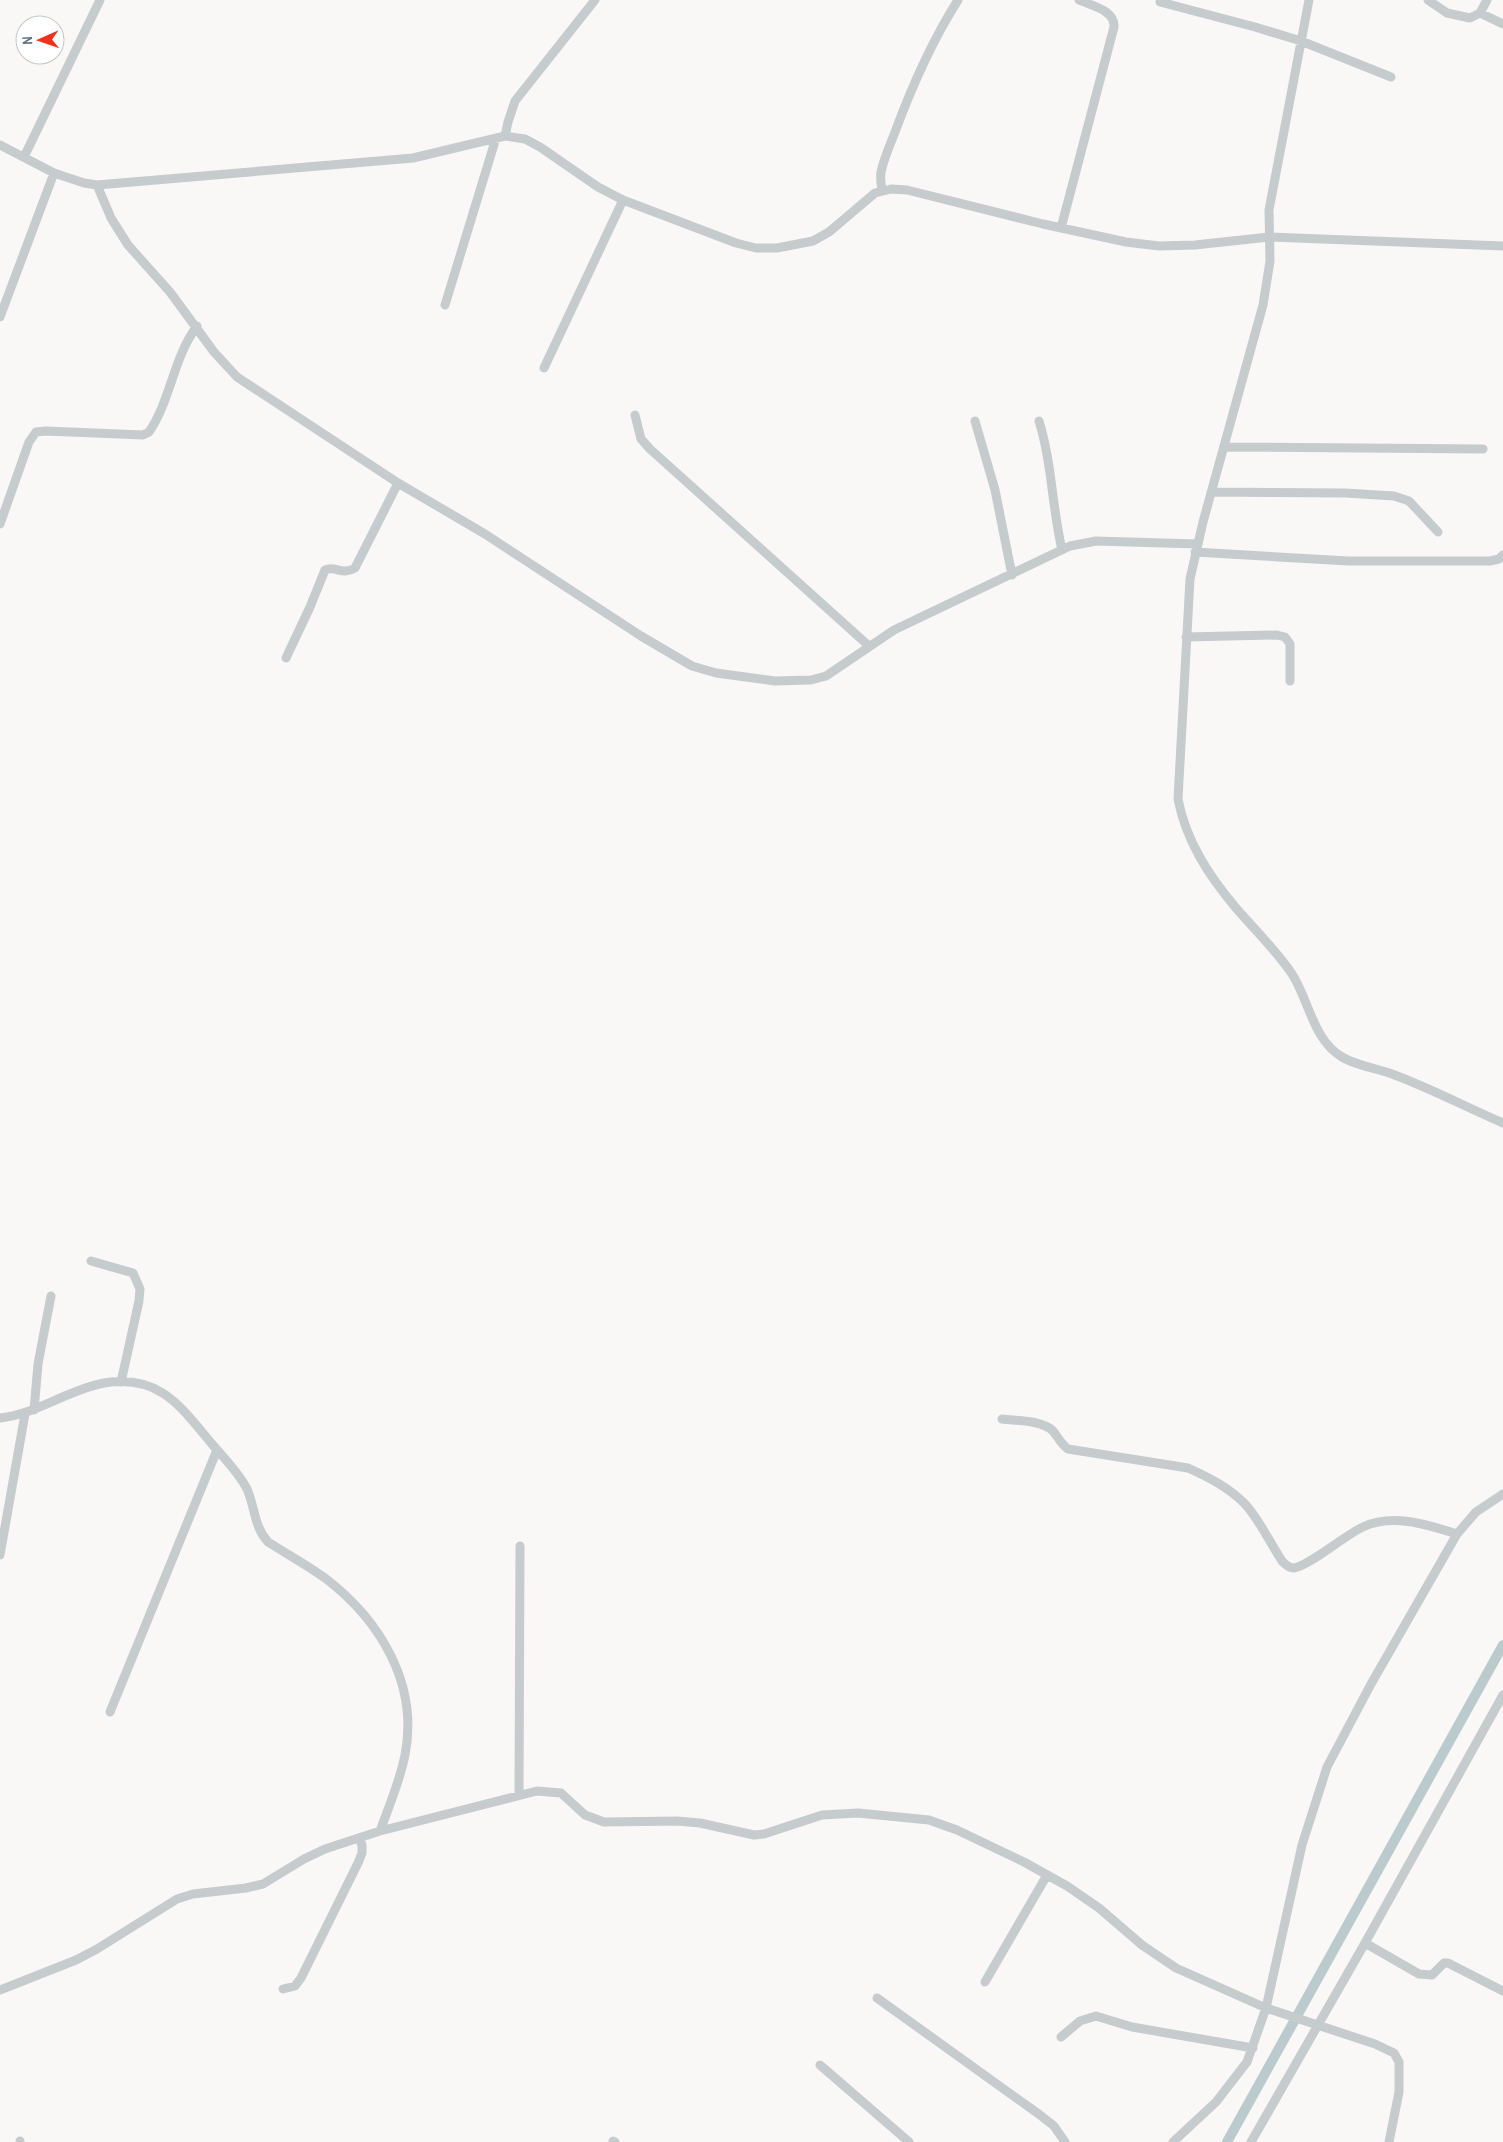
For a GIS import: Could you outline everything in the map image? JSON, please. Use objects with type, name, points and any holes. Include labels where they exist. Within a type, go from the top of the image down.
[{"type":"street","points":[[24,157],[100,0]]},
{"type":"street","points":[[445,305],[501,137],[515,101],[595,0]]},
{"type":"street","points":[[882,191],[880,180],[883,162],[900,117],[927,56],[958,0]]},
{"type":"street","points":[[1062,228],[1115,22],[1110,13],[1079,0]]},
{"type":"street","points":[[1308,0],[1269,210],[1270,261],[1263,305],[1196,548],[1190,579],[1178,799],[1188,833],[1197,853],[1236,908],[1274,949],[1293,976],[1313,1020],[1329,1047],[1342,1058],[1393,1074],[1503,1123]]},
{"type":"street","points":[[1428,0],[1440,10],[1455,16],[1470,18],[1480,13],[1487,0]]},
{"type":"street","points":[[1160,2],[1301,41],[1391,76]]},
{"type":"street","points":[[1480,13],[1503,24]]},
{"type":"street","points":[[0,145],[54,173],[84,183],[97,185],[413,158],[501,137],[525,139],[540,147],[598,187],[623,200],[736,243],[756,248],[777,248],[813,241],[829,232],[865,200],[882,191],[908,190],[1062,228],[1126,242],[1159,246],[1195,245],[1269,237],[1503,246]]},
{"type":"street","points":[[0,317],[54,173]]},
{"type":"street","points":[[97,185],[111,218],[128,246],[166,287],[214,352],[238,377],[398,483],[485,534],[641,636],[692,666],[716,673],[775,681],[811,680],[826,676],[869,646],[922,616],[1062,550],[1086,541],[1348,561],[1431,563],[1490,561],[1499,559],[1503,555]]},
{"type":"street","points":[[544,368],[623,200]]},
{"type":"street","points":[[0,524],[29,442],[36,432],[143,435],[149,432],[164,399],[183,347],[196,326]]},
{"type":"street","points":[[635,414],[641,439],[650,449],[869,646]]},
{"type":"street","points":[[975,421],[995,490],[1012,575]]},
{"type":"street","points":[[1039,421],[1048,456],[1054,508],[1062,550]]},
{"type":"street","points":[[1224,447],[1483,449]]},
{"type":"street","points":[[286,658],[325,570],[331,568],[346,572],[355,568],[398,483]]},
{"type":"street","points":[[1211,492],[1345,493],[1394,496],[1409,501],[1438,532]]},
{"type":"street","points":[[1186,637],[1277,635],[1285,637],[1290,644],[1290,681]]},
{"type":"street","points":[[91,1261],[133,1273],[140,1289],[121,1382]]},
{"type":"street","points":[[34,1410],[38,1364],[51,1296]]},
{"type":"street","points":[[0,1418],[24,1414],[88,1387],[121,1382],[143,1385],[168,1395],[179,1405],[246,1488],[262,1536],[268,1542],[326,1579],[375,1627],[397,1666],[404,1692],[407,1736],[400,1772],[380,1831]]},
{"type":"street","points":[[0,1555],[24,1414]]},
{"type":"street","points":[[1002,1419],[1042,1425],[1052,1431],[1061,1444],[1068,1449],[1188,1468],[1206,1476],[1232,1492],[1245,1504],[1282,1560],[1287,1566],[1293,1568],[1305,1564],[1345,1536],[1366,1526],[1379,1523],[1408,1521],[1457,1534]]},
{"type":"street","points":[[110,1712],[217,1450]]},
{"type":"street","points":[[1174,2142],[1216,2102],[1247,2062],[1253,2048],[1266,2008],[1302,1845],[1326,1768],[1371,1684],[1457,1534],[1476,1512],[1503,1494]]},
{"type":"street","points":[[519,1795],[520,1546]]},
{"type":"street","points":[[1250,2142],[1500,1708],[1503,1695]]},
{"type":"street","points":[[0,1990],[76,1960],[177,1899],[193,1894],[246,1888],[263,1884],[304,1859],[358,1838],[519,1795],[548,1790],[561,1793],[585,1815],[604,1822],[677,1821],[700,1823],[754,1835],[764,1834],[822,1815],[844,1813],[888,1814],[929,1820],[980,1840],[1047,1875],[1099,1908],[1142,1945],[1168,1963],[1266,2008],[1375,2044],[1394,2053],[1399,2062],[1399,2092],[1391,2141]]},
{"type":"street","points":[[283,1989],[295,1986],[301,1978],[347,1886],[362,1853],[362,1845],[358,1838]]},
{"type":"street","points":[[985,1982],[1047,1875]]},
{"type":"street","points":[[1365,1943],[1419,1974],[1432,1975],[1444,1963],[1448,1963],[1503,1991]]},
{"type":"street","points":[[877,1998],[1040,2115],[1054,2126],[1064,2142]]},
{"type":"street","points":[[1061,2037],[1080,2021],[1096,2016],[1158,2032],[1253,2048]]},
{"type":"street","points":[[820,2065],[909,2142]]},
{"type":"waterway","points":[[1227,2142],[1503,1645]]}]
